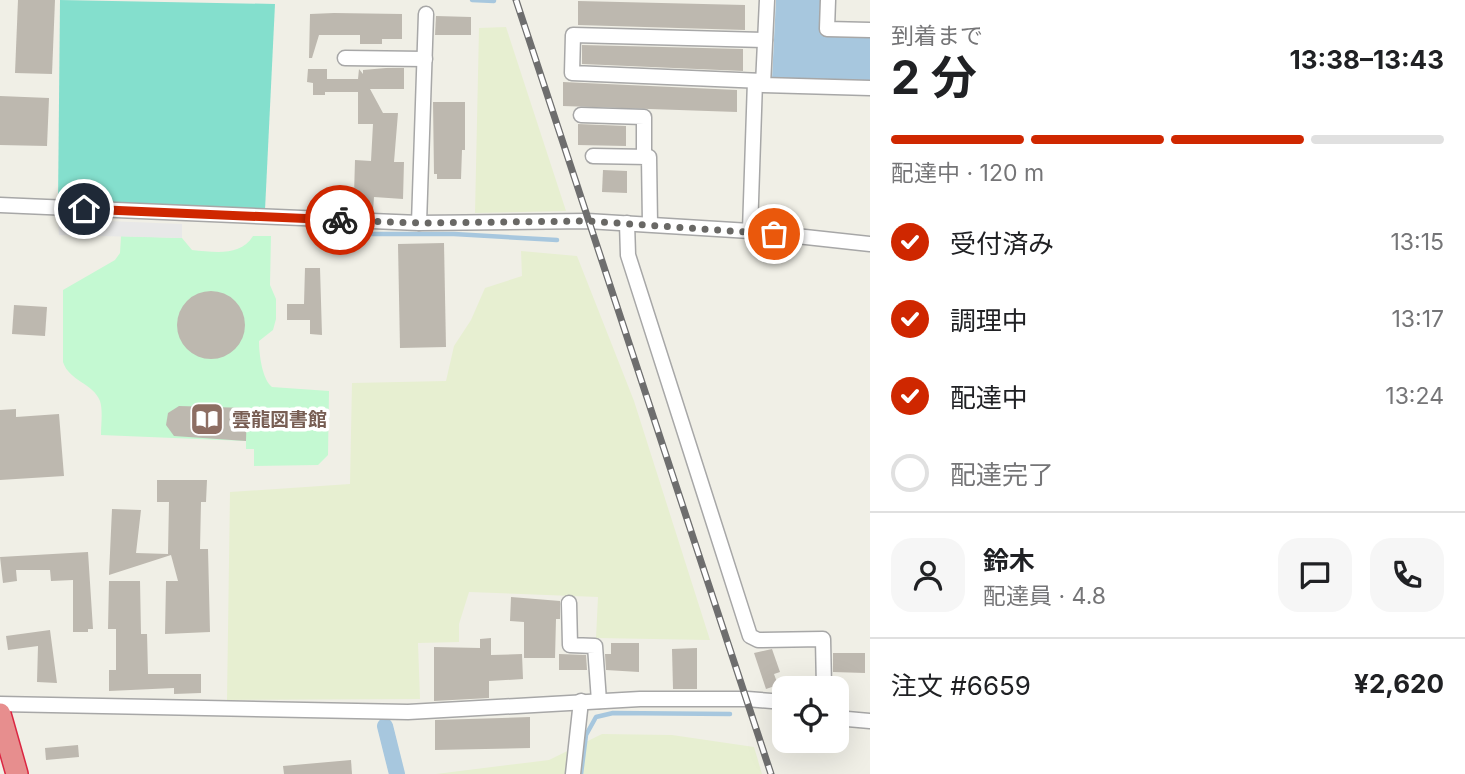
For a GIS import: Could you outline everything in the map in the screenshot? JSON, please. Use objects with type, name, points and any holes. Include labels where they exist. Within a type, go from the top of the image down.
[{"type":"highway","points":[[0,714],[17,774]]},
{"type":"street","points":[[750,231],[767,0]]},
{"type":"street","points":[[828,0],[827,29],[870,30]]},
{"type":"street","points":[[419,223],[426,13]]},
{"type":"street","points":[[765,40],[572,35],[572,73],[759,81],[763,85],[870,88]]},
{"type":"street","points":[[345,58],[425,60]]},
{"type":"street","points":[[581,115],[644,117],[644,157]]},
{"type":"street","points":[[593,156],[649,157],[650,225]]},
{"type":"street","points":[[0,205],[419,223],[628,223],[750,231],[870,244]]},
{"type":"street","points":[[628,223],[628,256],[750,636],[758,640],[823,639],[824,676]]},
{"type":"street","points":[[569,603],[570,645],[595,646],[599,701]]},
{"type":"street","points":[[573,774],[581,701]]},
{"type":"street","points":[[0,704],[408,712],[581,701],[772,701]]},
{"type":"street","points":[[849,719],[870,721]]},
{"type":"green space","points":[[506,27],[566,211],[475,213],[479,28]]},
{"type":"green space","points":[[121,236],[182,238],[192,250],[226,252],[248,243],[253,236],[271,236],[270,285],[276,299],[276,319],[273,330],[259,341],[262,366],[272,387],[329,391],[328,455],[318,465],[254,466],[254,449],[246,449],[246,441],[101,435],[102,413],[97,395],[70,374],[63,362],[63,290],[115,260],[120,253]]},
{"type":"green space","points":[[521,251],[577,256],[634,401],[710,640],[596,638],[598,597],[469,592],[459,624],[459,642],[418,643],[420,699],[227,700],[230,492],[350,484],[352,383],[446,381],[454,346],[471,320],[485,288],[522,276]]},
{"type":"green space","points":[[602,734],[672,735],[754,747],[762,774],[436,774],[549,760]]},
{"type":"shaded area","points":[[60,0],[275,4],[265,210],[58,203]]},
{"type":"shaded area","points":[[776,0],[823,0],[822,35],[870,37],[870,83],[772,79]]},
{"type":"shaded area","points":[[58,219],[182,224],[182,238],[59,235]]},
{"type":"building","points":[[18,0],[55,0],[52,74],[15,73]]},
{"type":"building","points":[[578,1],[745,5],[745,30],[578,25]]},
{"type":"building","points":[[310,14],[402,14],[402,39],[382,39],[382,44],[360,44],[360,35],[319,35],[312,58],[309,58]]},
{"type":"building","points":[[436,16],[471,17],[471,35],[435,35]]},
{"type":"building","points":[[582,45],[743,49],[743,71],[582,64]]},
{"type":"building","points":[[404,68],[404,89],[370,89],[383,113],[398,113],[394,162],[404,162],[403,199],[374,197],[373,211],[357,211],[357,196],[354,195],[355,160],[371,161],[373,124],[358,124],[358,92],[325,92],[325,95],[313,95],[313,83],[307,82],[308,69],[327,69],[327,79],[358,79],[359,69],[363,74],[363,70]]},
{"type":"building","points":[[563,82],[737,90],[737,112],[563,106]]},
{"type":"building","points":[[0,96],[49,98],[47,146],[0,145]]},
{"type":"building","points":[[433,102],[465,102],[465,150],[462,150],[461,179],[437,179],[437,174],[434,174]]},
{"type":"building","points":[[578,124],[626,126],[626,146],[578,145]]},
{"type":"building","points":[[603,170],[627,171],[627,193],[602,192]]},
{"type":"building","points":[[444,243],[446,347],[400,348],[398,244]]},
{"type":"building","points":[[305,268],[320,268],[322,335],[310,334],[310,320],[287,320],[287,304],[304,304]]},
{"type":"building","points":[[211,291],[224,294],[235,301],[242,312],[245,325],[242,338],[235,349],[224,356],[211,359],[198,356],[187,349],[180,338],[177,325],[180,312],[187,301],[198,294]]},
{"type":"building","points":[[14,305],[47,307],[45,336],[12,334]]},
{"type":"building","name":"雲龍図書館","points":[[179,406],[247,408],[246,441],[174,436],[166,425],[168,413]]},
{"type":"building","points":[[16,409],[16,417],[59,414],[64,476],[0,480],[0,410]]},
{"type":"building","points":[[157,480],[207,480],[206,502],[201,502],[200,549],[208,549],[210,632],[165,634],[166,581],[178,581],[171,555],[109,575],[112,509],[141,510],[136,553],[168,554],[169,502],[157,502]]},
{"type":"building","points":[[88,552],[93,629],[88,629],[88,632],[73,632],[73,580],[51,581],[50,570],[16,570],[17,581],[3,583],[0,557]]},
{"type":"building","points":[[109,581],[140,581],[141,634],[147,634],[148,674],[201,674],[201,693],[174,694],[174,688],[109,691],[109,670],[116,670],[116,629],[108,629]]},
{"type":"building","points":[[511,597],[560,601],[560,619],[556,619],[555,658],[524,658],[524,622],[510,621]]},
{"type":"building","points":[[50,630],[57,683],[37,682],[38,646],[8,650],[6,636]]},
{"type":"building","points":[[491,638],[491,655],[522,654],[523,679],[489,681],[489,698],[434,701],[434,647],[480,648],[480,639]]},
{"type":"building","points":[[611,643],[639,643],[639,672],[606,670],[605,654],[611,654]]},
{"type":"building","points":[[697,648],[697,689],[673,689],[672,649]]},
{"type":"building","points":[[772,649],[780,672],[772,676],[772,687],[766,689],[754,653]]},
{"type":"building","points":[[833,653],[865,653],[865,673],[833,672]]},
{"type":"building","points":[[559,654],[586,655],[587,670],[559,670]]},
{"type":"building","points":[[530,717],[530,748],[435,750],[435,720]]},
{"type":"building","points":[[78,745],[79,757],[46,760],[45,748]]},
{"type":"building","points":[[351,760],[352,774],[284,774],[283,766]]},
{"type":"waterway","points":[[472,0],[494,1]]},
{"type":"waterway","points":[[363,234],[454,234],[557,240]]},
{"type":"waterway","points":[[581,774],[586,735],[596,717],[613,713],[730,714]]},
{"type":"waterway","points":[[385,726],[397,774]]},
{"type":"railway","points":[[516,0],[771,774]]},
{"type":"way so far","points":[[340,220],[419,223],[587,221],[774,234]]},
{"type":"place","name":"雲龍図書館","points":[[207,419]]},
{"type":"route","points":[[84,209],[340,220]]}]
